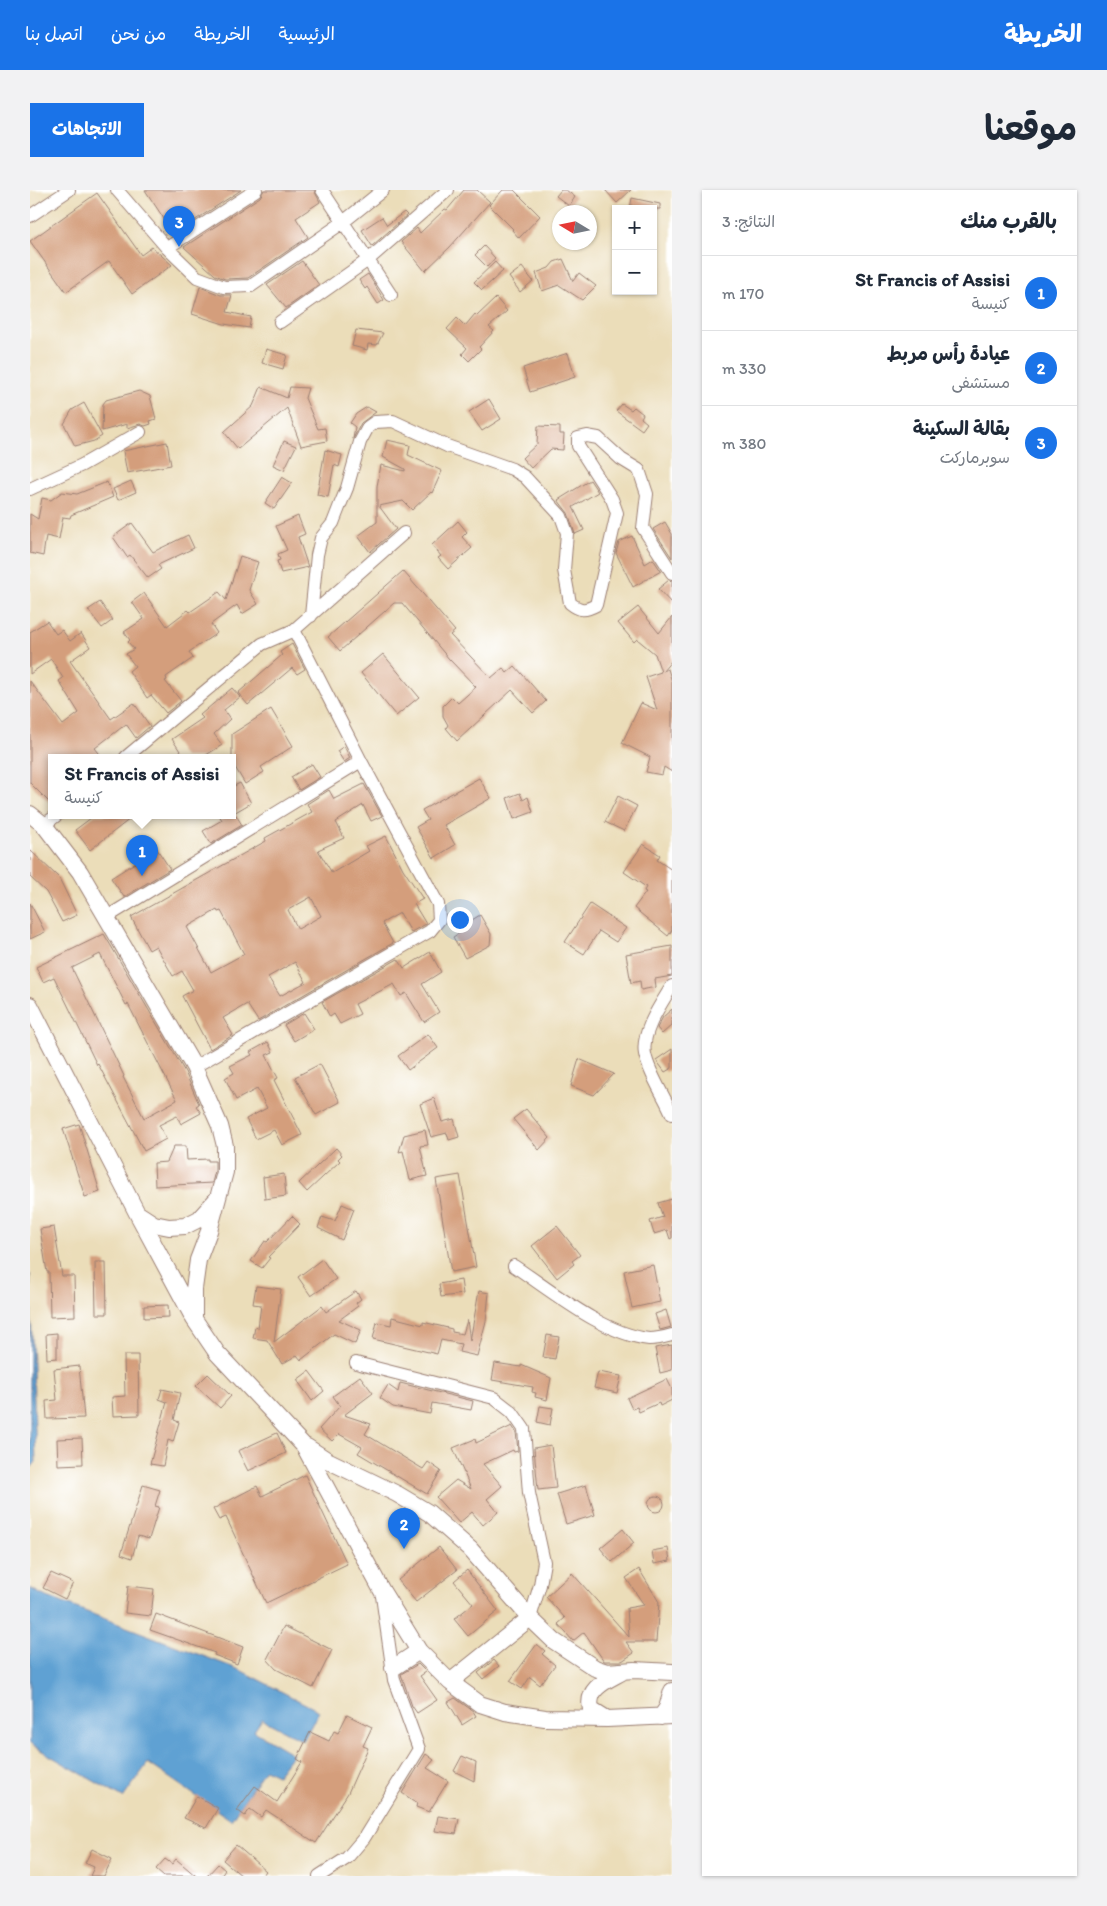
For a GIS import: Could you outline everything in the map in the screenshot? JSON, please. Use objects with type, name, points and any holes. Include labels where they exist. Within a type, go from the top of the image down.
[{"type":"main road","points":[[30,814],[51,820],[194,1067],[220,1126],[225,1146],[225,1172],[198,1260],[194,1289],[194,1319]]},
{"type":"main road","points":[[30,1005],[194,1319],[217,1353],[304,1446],[382,1591],[419,1651],[450,1682],[480,1704],[505,1712],[545,1718],[607,1719],[667,1717],[667,1708],[672,1691]]},
{"type":"main road","points":[[137,1213],[154,1224],[169,1227],[185,1226],[199,1220],[218,1198]]},
{"type":"main road","points":[[304,1446],[327,1460],[397,1494],[429,1513],[470,1549],[530,1618],[554,1641],[595,1668],[607,1672],[634,1670],[672,1672]]},
{"type":"main road","points":[[450,1682],[530,1618]]},
{"type":"main road","points":[[393,1668],[419,1651]]},
{"type":"main road","points":[[607,1719],[591,1708],[589,1701],[592,1693],[606,1681],[622,1672]]},
{"type":"street","points":[[30,216],[68,190]]},
{"type":"street","points":[[117,190],[166,248],[197,277],[224,288],[251,286],[342,223],[383,190]]},
{"type":"street","points":[[166,248],[256,190]]},
{"type":"street","points":[[322,190],[391,295]]},
{"type":"street","points":[[280,322],[368,260],[448,190]]},
{"type":"street","points":[[311,616],[317,555],[321,538],[333,523],[347,488],[360,442],[368,427],[375,422],[383,420],[393,421],[525,476],[561,516],[567,533],[564,570],[567,590],[570,603],[579,610],[587,610],[596,605],[617,513],[612,499],[578,446],[578,438],[587,436],[598,438],[621,459],[639,470],[647,494],[643,528],[672,573]]},
{"type":"street","points":[[30,489],[82,465],[140,432]]},
{"type":"street","points":[[130,754],[262,644],[294,630],[404,532]]},
{"type":"street","points":[[194,1067],[430,931],[439,920],[438,904],[361,761],[294,630]]},
{"type":"street","points":[[107,917],[361,761]]},
{"type":"street","points":[[672,986],[655,1012],[645,1038],[644,1052],[672,1114]]},
{"type":"street","points":[[514,1266],[597,1321],[630,1336],[652,1339],[672,1335]]},
{"type":"street","points":[[356,1363],[485,1394],[494,1398],[512,1412],[524,1429],[529,1493],[544,1562],[540,1585],[530,1618]]},
{"type":"street","points":[[318,1876],[347,1858],[364,1838],[420,1748],[394,1680],[382,1591]]},
{"type":"water","points":[[30,1274],[36,1462],[30,1469]]},
{"type":"water","points":[[30,1588],[42,1595],[240,1670],[319,1711],[303,1741],[262,1719],[254,1731],[293,1754],[277,1775],[265,1769],[231,1820],[148,1763],[123,1798],[30,1744]]},
{"type":"building","points":[[145,190],[241,190],[174,234]]},
{"type":"building","points":[[264,190],[314,190],[320,202],[296,218],[308,237],[248,278],[225,279],[215,275],[184,247],[260,197]]},
{"type":"building","points":[[464,190],[477,190],[490,202],[450,247],[425,271],[401,242],[417,228],[420,233],[445,209],[447,210]]},
{"type":"building","points":[[503,190],[514,190],[540,216],[519,238],[513,229],[489,205]]},
{"type":"building","points":[[561,190],[566,190],[575,197],[568,205],[556,196]]},
{"type":"building","points":[[605,190],[631,190],[617,203]]},
{"type":"building","points":[[97,193],[141,255],[152,247],[172,265],[132,294],[109,261],[66,292],[30,241]]},
{"type":"building","points":[[632,198],[660,204],[660,209],[657,209],[657,205],[631,205]]},
{"type":"building","points":[[404,212],[407,215],[372,246],[362,230],[382,217],[387,225]]},
{"type":"building","points":[[484,246],[495,258],[487,267],[475,255]]},
{"type":"building","points":[[563,259],[573,281],[579,273],[596,286],[582,300],[559,285],[542,291],[536,273],[549,268],[554,262]]},
{"type":"building","points":[[302,261],[319,285],[286,308],[267,285]]},
{"type":"building","points":[[495,262],[503,271],[482,290],[474,282]]},
{"type":"building","points":[[522,267],[533,281],[520,292],[509,277]]},
{"type":"building","points":[[368,274],[384,300],[378,304],[367,287],[365,289],[359,280]]},
{"type":"building","points":[[200,287],[221,295],[232,295],[227,312],[251,317],[249,328],[224,324],[192,314]]},
{"type":"building","points":[[496,298],[507,311],[489,327],[494,331],[479,347],[481,349],[469,361],[462,354],[467,348],[447,329],[457,318],[465,326],[475,314],[477,316]]},
{"type":"building","points":[[356,330],[383,333],[377,345],[368,344],[367,350],[352,346]]},
{"type":"building","points":[[266,349],[287,355],[283,369],[262,363]]},
{"type":"building","points":[[568,353],[575,377],[530,392],[523,368]]},
{"type":"building","points":[[261,387],[287,398],[290,387],[308,388],[305,398],[318,429],[325,428],[327,441],[301,446],[287,408],[238,449],[224,432],[253,406]]},
{"type":"building","points":[[139,391],[150,396],[156,419],[150,421],[151,424],[145,426],[140,424],[127,428],[127,424],[102,431],[103,404],[106,400]]},
{"type":"building","points":[[489,399],[501,419],[482,431],[469,412]]},
{"type":"building","points":[[84,403],[102,436],[94,441],[75,446],[64,424],[72,410]]},
{"type":"building","points":[[622,404],[631,410],[634,407],[643,414],[641,418],[647,423],[642,430],[616,411]]},
{"type":"building","points":[[367,407],[376,412],[361,423],[353,439],[355,427],[350,423],[356,414]]},
{"type":"building","points":[[538,426],[560,427],[560,434],[564,434],[563,450],[551,449],[531,468],[522,458],[537,444]]},
{"type":"building","points":[[387,440],[410,445],[408,455],[442,471],[432,493],[412,510],[403,501],[379,506],[396,529],[370,552],[358,536],[377,522],[377,486],[381,465],[405,471],[405,469],[383,457]]},
{"type":"building","points":[[284,441],[296,446],[284,470],[273,465]]},
{"type":"building","points":[[167,442],[171,465],[127,473],[123,451]]},
{"type":"building","points":[[325,450],[342,455],[339,467],[334,465],[328,497],[317,495]]},
{"type":"building","points":[[282,477],[292,483],[274,509],[265,503]]},
{"type":"building","points":[[590,480],[598,492],[573,507],[584,530],[575,534],[568,513],[558,500]]},
{"type":"building","points":[[131,481],[136,492],[118,500],[113,489]]},
{"type":"building","points":[[107,482],[113,497],[71,515],[70,518],[63,517],[59,539],[46,536],[43,556],[30,553],[30,514],[38,519],[42,498],[51,500],[62,492],[77,494]]},
{"type":"building","points":[[298,516],[305,534],[298,537],[308,567],[281,573],[277,561],[280,560],[278,554],[287,550],[276,526]]},
{"type":"building","points":[[458,521],[467,532],[462,537],[472,548],[448,569],[438,558],[441,556],[432,545]]},
{"type":"building","points":[[665,522],[672,534],[672,558],[653,529]]},
{"type":"building","points":[[132,523],[153,552],[188,535],[194,548],[158,565],[161,569],[148,578],[130,555],[127,557],[113,537]]},
{"type":"building","points":[[632,536],[645,564],[653,559],[661,571],[633,587],[616,553],[619,542]]},
{"type":"building","points":[[240,556],[258,562],[249,590],[258,604],[242,614],[237,605],[211,624],[217,633],[189,652],[193,658],[166,677],[167,680],[165,681],[181,701],[166,713],[151,695],[147,698],[129,671],[135,666],[126,654],[134,649],[128,642],[130,640],[124,632],[144,619],[132,602],[144,593],[167,626],[188,610],[190,612],[219,592],[226,600]]},
{"type":"building","points":[[403,571],[455,631],[450,635],[491,678],[503,668],[507,673],[515,666],[546,701],[533,713],[512,690],[457,741],[446,728],[448,725],[443,716],[443,706],[452,697],[458,703],[476,687],[449,659],[402,603],[394,603],[340,651],[328,637]]},
{"type":"building","points":[[669,580],[672,581],[672,604],[658,589]]},
{"type":"building","points":[[100,602],[113,620],[102,628],[88,610]]},
{"type":"building","points":[[638,607],[659,633],[672,617],[672,660],[663,671],[668,669],[672,682],[672,772],[664,767],[662,775],[646,772],[650,757],[622,743],[641,703],[657,710],[646,677],[661,672],[655,654],[637,639],[634,642],[618,623]]},
{"type":"building","points":[[47,621],[56,634],[62,630],[70,641],[81,633],[90,647],[70,661],[111,719],[134,703],[150,726],[136,738],[126,724],[95,748],[100,754],[48,754],[48,801],[30,783],[30,681],[63,725],[79,713],[59,681],[63,678],[51,659],[30,674],[30,632]]},
{"type":"building","points":[[292,644],[305,669],[297,674],[292,668],[248,705],[238,693],[282,655],[280,652]]},
{"type":"building","points":[[383,654],[419,697],[396,716],[361,673]]},
{"type":"building","points":[[232,688],[240,697],[224,710],[230,719],[214,734],[222,745],[208,754],[182,754],[172,739],[203,718],[200,715]]},
{"type":"building","points":[[271,709],[293,746],[261,767],[264,772],[245,784],[236,769],[236,754],[232,754],[232,734]]},
{"type":"building","points":[[344,746],[350,758],[344,762],[337,751]]},
{"type":"building","points":[[312,764],[320,777],[299,790],[291,777]]},
{"type":"building","points":[[479,778],[491,798],[444,825],[455,845],[434,858],[416,827],[428,820],[422,810]]},
{"type":"building","points":[[240,783],[251,803],[236,812],[236,785]]},
{"type":"building","points":[[364,784],[382,816],[371,821],[363,805],[336,822],[344,838],[318,850],[332,873],[369,851],[366,846],[386,836],[403,869],[423,899],[414,904],[426,924],[411,932],[400,913],[382,923],[393,943],[258,1021],[247,1004],[223,1018],[233,1035],[210,1049],[182,996],[193,990],[182,971],[173,976],[156,946],[149,950],[131,917],[266,841],[265,838],[312,812],[307,804],[329,790],[334,799]],"holes":[[[311,897],[321,916],[298,929],[288,910]],[[217,910],[218,912],[221,911],[244,954],[211,972],[187,927]],[[295,962],[306,982],[280,996],[268,977]]]},
{"type":"building","points":[[520,793],[523,800],[528,797],[533,812],[514,819],[507,798]]},
{"type":"building","points":[[618,796],[637,806],[624,831],[605,822]]},
{"type":"building","points":[[236,815],[242,825],[211,844],[203,831],[222,820],[236,819]]},
{"type":"building","points":[[90,819],[130,819],[90,850],[75,830]]},
{"type":"building","points":[[643,844],[660,855],[657,860],[672,870],[672,930],[668,936],[634,908],[646,892],[644,891],[646,887],[624,872]]},
{"type":"building","points":[[157,849],[170,869],[124,897],[111,878]]},
{"type":"building","points":[[30,850],[59,878],[77,915],[62,922],[46,892],[30,877]]},
{"type":"building","points":[[30,903],[45,932],[30,939]]},
{"type":"building","points":[[590,904],[626,928],[616,942],[599,931],[584,954],[565,942]]},
{"type":"building","points":[[480,915],[491,934],[490,945],[465,958],[453,937],[466,929],[464,925]]},
{"type":"building","points":[[104,934],[185,1072],[199,1104],[196,1106],[201,1113],[181,1124],[177,1116],[159,1125],[166,1139],[144,1151],[97,1065],[54,977],[43,982],[36,967]],"holes":[[[100,954],[126,1005],[128,1004],[177,1100],[144,1118],[72,968]]]},
{"type":"building","points":[[672,946],[672,976],[655,979],[656,987],[641,990],[640,981],[631,983],[626,954]]},
{"type":"building","points":[[430,952],[441,972],[422,984],[439,1012],[424,1022],[406,993],[401,996],[394,984],[355,1004],[360,1014],[340,1024],[334,1014],[330,1017],[322,1002],[398,959],[404,968]]},
{"type":"building","points":[[672,1009],[672,1025],[662,1034],[657,1028],[663,1017]]},
{"type":"building","points":[[304,1013],[314,1029],[294,1041],[284,1025]]},
{"type":"building","points":[[428,1034],[438,1048],[408,1070],[398,1056]]},
{"type":"building","points":[[268,1042],[273,1052],[266,1055],[278,1078],[274,1080],[302,1135],[282,1145],[274,1130],[256,1139],[246,1119],[267,1108],[257,1089],[236,1100],[225,1078],[234,1073],[230,1066],[252,1055],[250,1052]]},
{"type":"building","points":[[672,1049],[672,1068],[665,1072],[656,1060]]},
{"type":"building","points":[[579,1059],[614,1074],[594,1095],[571,1086]]},
{"type":"building","points":[[320,1064],[340,1102],[316,1115],[295,1077]]},
{"type":"building","points":[[434,1098],[442,1122],[454,1119],[459,1137],[449,1140],[447,1133],[431,1137],[420,1104]]},
{"type":"building","points":[[526,1109],[550,1138],[539,1150],[513,1119]]},
{"type":"building","points":[[79,1124],[100,1192],[85,1197],[63,1129]]},
{"type":"building","points":[[425,1130],[428,1145],[420,1146],[427,1176],[410,1180],[403,1151],[399,1152],[404,1135]]},
{"type":"building","points":[[174,1146],[186,1146],[187,1160],[208,1159],[208,1161],[215,1161],[212,1183],[155,1186],[154,1163],[167,1162]]},
{"type":"building","points":[[336,1148],[342,1155],[338,1159],[340,1161],[307,1192],[299,1183]]},
{"type":"building","points":[[284,1174],[286,1196],[265,1199],[263,1177]]},
{"type":"building","points":[[460,1175],[476,1267],[451,1272],[436,1179]]},
{"type":"building","points":[[672,1199],[672,1238],[670,1239],[667,1230],[654,1234],[650,1221],[663,1217],[658,1203]]},
{"type":"building","points":[[342,1204],[354,1209],[342,1240],[318,1228],[322,1217],[335,1221]]},
{"type":"building","points":[[292,1216],[300,1224],[268,1257],[270,1258],[262,1268],[251,1261],[265,1241],[267,1242]]},
{"type":"building","points":[[557,1226],[580,1255],[572,1261],[574,1264],[557,1278],[532,1246]]},
{"type":"building","points":[[54,1227],[62,1276],[74,1276],[75,1316],[50,1317],[49,1272],[47,1272],[40,1229]]},
{"type":"building","points":[[322,1259],[336,1279],[311,1296],[298,1277]]},
{"type":"building","points":[[95,1262],[106,1262],[107,1314],[96,1314]]},
{"type":"building","points":[[653,1265],[660,1302],[632,1308],[624,1271]]},
{"type":"building","points":[[461,1280],[463,1294],[441,1297],[439,1284]]},
{"type":"building","points":[[256,1286],[281,1289],[274,1342],[322,1306],[326,1312],[356,1291],[361,1299],[356,1303],[358,1306],[339,1320],[361,1330],[355,1344],[334,1334],[301,1360],[297,1355],[282,1364],[267,1340],[253,1338],[255,1327],[258,1328],[261,1305],[253,1304]]},
{"type":"building","points":[[479,1291],[489,1293],[486,1321],[477,1356],[459,1352],[461,1344],[441,1340],[437,1354],[373,1339],[377,1322],[391,1325],[392,1317],[423,1325],[423,1322],[452,1329],[452,1332],[463,1334],[467,1320],[470,1341]]},
{"type":"building","points":[[168,1305],[169,1317],[144,1318],[144,1306]]},
{"type":"building","points":[[666,1310],[671,1327],[660,1330],[655,1314]]},
{"type":"building","points":[[57,1333],[57,1358],[47,1359],[46,1334]]},
{"type":"building","points":[[547,1335],[559,1337],[555,1359],[543,1357]]},
{"type":"building","points":[[672,1345],[672,1370],[660,1373],[655,1348]]},
{"type":"building","points":[[124,1355],[138,1355],[139,1415],[113,1416],[112,1397],[125,1396]]},
{"type":"building","points":[[495,1363],[521,1367],[521,1365],[551,1378],[547,1400],[535,1397],[536,1393],[532,1392],[533,1387],[492,1380]]},
{"type":"building","points":[[79,1366],[84,1418],[47,1419],[46,1401],[57,1400],[54,1369]]},
{"type":"building","points":[[309,1371],[324,1391],[312,1401],[297,1380]]},
{"type":"building","points":[[598,1372],[621,1376],[617,1393],[594,1388]]},
{"type":"building","points":[[208,1374],[231,1396],[220,1408],[196,1386]]},
{"type":"building","points":[[360,1376],[373,1393],[344,1415],[371,1424],[365,1434],[423,1469],[428,1462],[441,1471],[427,1494],[358,1453],[362,1447],[339,1434],[332,1441],[319,1429],[340,1406],[333,1396]]},
{"type":"building","points":[[667,1379],[672,1389],[672,1400],[660,1406],[659,1403],[639,1412],[637,1407],[632,1409],[627,1398]]},
{"type":"building","points":[[400,1383],[473,1401],[471,1410],[432,1403],[430,1414],[393,1407],[380,1398],[388,1385],[398,1392]]},
{"type":"building","points":[[162,1389],[180,1393],[174,1420],[179,1422],[173,1442],[168,1440],[163,1466],[150,1464],[167,1402],[159,1399]]},
{"type":"building","points":[[540,1406],[553,1408],[550,1425],[537,1422]]},
{"type":"building","points":[[512,1426],[516,1432],[518,1451],[514,1452],[513,1450],[483,1464],[502,1486],[487,1499],[498,1512],[483,1525],[472,1512],[459,1523],[436,1497],[456,1480],[471,1489],[453,1448],[475,1439],[476,1443]]},
{"type":"building","points":[[277,1433],[286,1453],[248,1471],[238,1451]]},
{"type":"building","points":[[82,1438],[83,1464],[58,1465],[57,1439]]},
{"type":"building","points":[[551,1445],[556,1488],[538,1490],[534,1448]]},
{"type":"building","points":[[305,1475],[347,1564],[266,1603],[226,1517],[219,1520],[213,1509],[257,1486],[262,1496]]},
{"type":"building","points":[[143,1485],[160,1490],[155,1506],[159,1507],[149,1539],[138,1536],[132,1558],[121,1554]]},
{"type":"building","points":[[586,1485],[595,1515],[566,1524],[557,1494]]},
{"type":"building","points":[[653,1496],[659,1496],[664,1501],[662,1510],[653,1512],[648,1507],[648,1501]]},
{"type":"building","points":[[623,1529],[634,1543],[612,1562],[600,1548]]},
{"type":"building","points":[[439,1547],[457,1570],[416,1602],[398,1580]]},
{"type":"building","points":[[668,1548],[670,1561],[654,1564],[652,1551]]},
{"type":"building","points":[[639,1569],[659,1602],[656,1642],[626,1642],[634,1653],[622,1661],[604,1661],[584,1632],[573,1641],[558,1624],[565,1618],[546,1597],[572,1573],[629,1637],[627,1608],[644,1605],[626,1578]]},
{"type":"building","points":[[467,1570],[498,1611],[468,1636],[454,1619],[473,1604],[454,1581]]},
{"type":"building","points":[[51,1573],[73,1583],[65,1599],[43,1588]]},
{"type":"building","points":[[128,1586],[154,1589],[151,1616],[125,1613]]},
{"type":"building","points":[[156,1614],[243,1647],[237,1664],[214,1655],[215,1653],[150,1630]]},
{"type":"building","points":[[284,1626],[332,1650],[313,1688],[276,1669],[267,1659]]},
{"type":"building","points":[[537,1644],[545,1651],[542,1654],[555,1665],[540,1685],[530,1677],[522,1689],[510,1681]]},
{"type":"building","points":[[494,1660],[499,1666],[483,1679],[478,1673]]},
{"type":"building","points":[[418,1664],[426,1672],[420,1676],[437,1700],[417,1713],[412,1706],[401,1674]]},
{"type":"building","points":[[455,1698],[473,1711],[476,1716],[462,1725],[448,1702]]},
{"type":"building","points":[[347,1715],[372,1727],[363,1746],[368,1748],[348,1793],[316,1843],[266,1810],[261,1817],[250,1809],[245,1816],[237,1810],[255,1786],[277,1802],[302,1762],[297,1759],[310,1732],[329,1741],[334,1731],[338,1733]]},
{"type":"building","points":[[426,1754],[434,1760],[427,1768],[448,1781],[429,1812],[416,1807],[417,1803],[402,1793]]},
{"type":"building","points":[[462,1756],[476,1762],[474,1781],[454,1771]]},
{"type":"building","points":[[197,1796],[218,1808],[206,1828],[184,1818]]},
{"type":"building","points":[[438,1816],[459,1819],[456,1834],[435,1831]]},
{"type":"building","points":[[236,1845],[266,1871],[262,1876],[242,1876],[223,1860]]},
{"type":"building","points":[[92,1849],[112,1859],[104,1876],[90,1876],[94,1867],[85,1863]]},
{"type":"building","points":[[165,1859],[172,1864],[176,1859],[196,1876],[164,1876],[156,1869]]},
{"type":"building","points":[[218,1864],[225,1870],[221,1876],[207,1876]]},
{"type":"place","name":"بقالة السكينة","points":[[179,247]]},
{"type":"place","name":"St Francis of Assisi","points":[[142,876]]},
{"type":"place","name":"عيادة رأس مربط","points":[[404,1549]]}]
